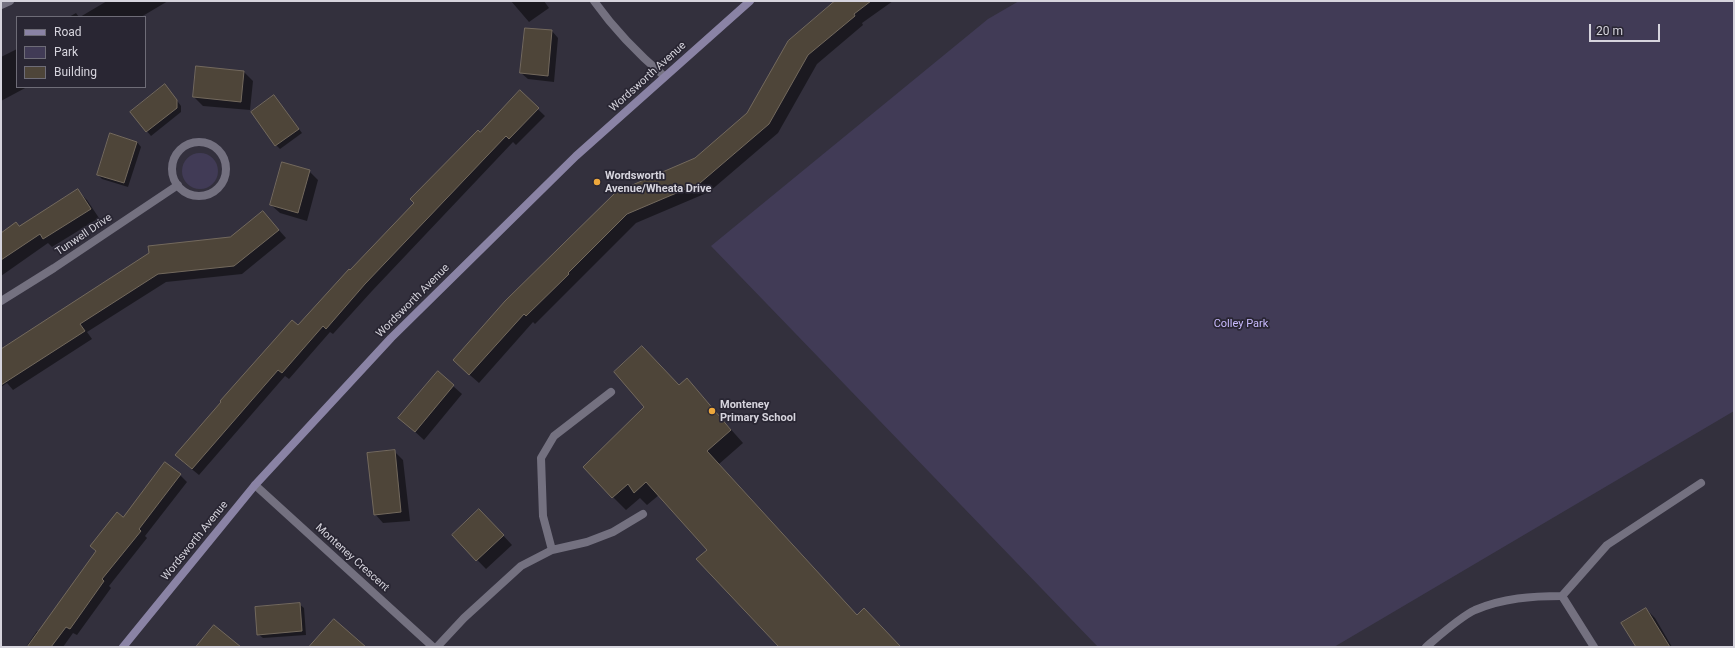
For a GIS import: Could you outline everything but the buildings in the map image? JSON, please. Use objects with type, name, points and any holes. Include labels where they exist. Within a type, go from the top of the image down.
[{"type":"street","points":[[1,5],[10,1]]},
{"type":"street","points":[[594,1],[605,17],[641,56],[664,76]]},
{"type":"street","name":"Wordsworth Avenue","points":[[123,647],[255,485],[391,338],[576,156],[664,76],[750,1]]},
{"type":"street","points":[[196,142],[205,143],[214,146],[224,158],[226,168],[225,177],[215,191],[206,195],[197,196],[188,194],[178,185],[173,177],[172,168],[177,154],[183,148],[196,142]]},
{"type":"street","name":"Tunwell Drive","points":[[1,301],[54,268],[178,185]]},
{"type":"street","points":[[552,550],[543,516],[541,458],[554,436],[611,392]]},
{"type":"street","points":[[1426,647],[1440,634],[1473,610],[1503,600],[1562,596],[1607,545],[1701,483]]},
{"type":"street","name":"Monteney Crescent","points":[[255,485],[433,647]]},
{"type":"street","points":[[437,647],[464,618],[521,566],[552,550],[587,542],[613,532],[643,514]]},
{"type":"street","points":[[1562,596],[1594,647]]},
{"type":"green space","name":"Colley Park","points":[[1019,1],[1734,1],[1734,411],[1334,647],[1098,647],[711,246],[988,19]]},
{"type":"green space","points":[[203,153],[213,158],[217,164],[217,178],[213,184],[207,188],[197,189],[187,184],[183,178],[182,168],[187,158],[193,154]]},
{"type":"place","name":"Wordsworth Avenue/Wheata Drive","points":[[597,182]]},
{"type":"place","name":"Monteney Primary School","points":[[712,411]]}]
